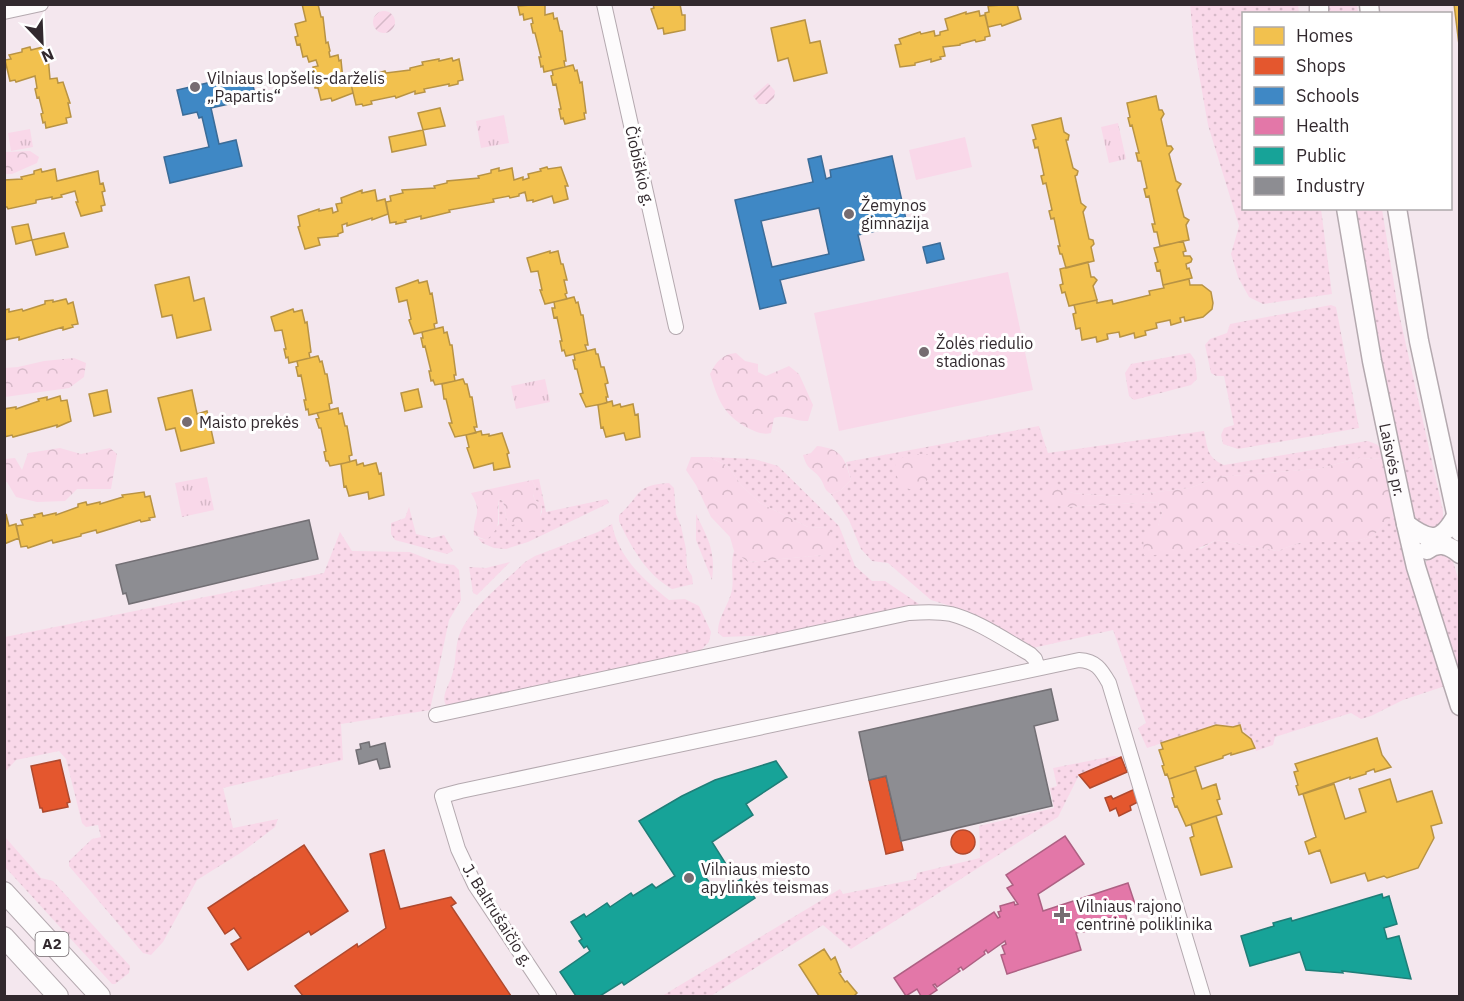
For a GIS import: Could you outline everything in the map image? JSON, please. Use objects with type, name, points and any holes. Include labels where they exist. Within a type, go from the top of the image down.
[{"type":"highway","name":"A2","points":[[4,892],[100,996]]},
{"type":"highway","name":"A2","points":[[4,937],[58,996]]},
{"type":"main road","name":"Laisvės pr.","points":[[1346,210],[1372,362],[1406,524],[1416,567],[1460,706]]},
{"type":"main road","points":[[1396,210],[1419,341],[1458,524],[1436,537],[1421,535],[1406,524]]},
{"type":"main road","points":[[1416,567],[1424,552],[1437,545],[1451,547],[1460,554]]},
{"type":"street","points":[[4,12],[41,4]]},
{"type":"street","name":"Čiobiškio g.","points":[[604,4],[676,327]]},
{"type":"street","points":[[436,716],[909,613],[932,611],[968,620],[1030,654],[1035,659],[1038,668],[1079,660],[1090,661],[1101,668],[1109,683],[1203,996]]},
{"type":"street","name":"J. Baltrušaičio g.","points":[[549,996],[471,877],[458,849],[442,796],[461,790],[822,716],[1038,668]]},
{"type":"green space","points":[[1190,4],[1298,5],[1299,12],[1242,12],[1242,210],[1321,210],[1332,294],[1263,304],[1249,297],[1238,277],[1231,254],[1239,226],[1208,125],[1194,46]]},
{"type":"green space","points":[[1328,5],[1357,5],[1358,12],[1329,12]]},
{"type":"green space","points":[[384,11],[392,14],[395,22],[392,30],[384,33],[376,30],[373,22],[376,14]]},
{"type":"green space","points":[[768,83],[775,91],[774,98],[767,104],[759,104],[753,96]]},
{"type":"green space","points":[[504,115],[509,143],[481,148],[476,121]]},
{"type":"green space","points":[[1118,123],[1126,159],[1109,163],[1101,127]]},
{"type":"green space","points":[[30,129],[33,147],[11,151],[8,133]]},
{"type":"green space","points":[[965,137],[972,167],[916,180],[909,150]]},
{"type":"green space","points":[[30,151],[39,157],[37,163],[12,174],[5,174],[5,152]]},
{"type":"green space","points":[[1355,210],[1382,210],[1398,309],[1443,511],[1443,524],[1439,528],[1422,528],[1413,517]]},
{"type":"green space","name":"Žolės riedulio stadionas","points":[[1008,272],[1033,390],[839,431],[814,313]]},
{"type":"green space","points":[[1331,305],[1336,307],[1359,428],[1238,449],[1223,444],[1221,435],[1224,428],[1234,425],[1224,376],[1211,373],[1205,345],[1210,339],[1227,333],[1230,324]]},
{"type":"green space","points":[[736,353],[745,361],[758,364],[758,372],[766,376],[789,366],[799,374],[813,405],[808,421],[784,417],[774,418],[771,433],[765,434],[748,428],[733,418],[719,399],[710,374],[720,359]]},
{"type":"green space","points":[[1190,353],[1195,360],[1197,379],[1191,385],[1134,400],[1129,396],[1125,373],[1131,364]]},
{"type":"green space","points":[[74,358],[86,363],[84,377],[69,388],[5,397],[5,368]]},
{"type":"green space","points":[[545,379],[550,402],[516,409],[511,386]]},
{"type":"green space","points":[[1039,426],[1048,453],[1204,431],[1211,455],[1224,465],[1367,441],[1377,445],[1384,459],[1360,458],[1317,469],[1218,477],[1190,488],[1106,496],[1073,493],[1051,487],[1038,494],[1063,507],[1158,502],[1162,513],[1158,526],[1201,549],[1216,540],[1277,551],[1302,542],[1350,542],[1372,537],[1395,513],[1445,686],[1403,700],[1361,719],[1351,713],[1275,737],[1273,745],[1256,751],[1240,725],[1233,727],[1216,725],[1147,748],[1138,728],[1146,723],[1113,630],[1033,648],[960,609],[931,600],[888,563],[872,561],[861,549],[849,520],[831,494],[841,490],[851,480],[846,462]]},
{"type":"green space","points":[[817,446],[832,449],[844,460],[851,480],[841,490],[831,494],[828,492],[820,478],[808,467],[803,455],[811,453]]},
{"type":"green space","points":[[60,448],[81,454],[110,448],[117,454],[111,489],[77,489],[65,501],[37,502],[16,497],[5,482],[5,459],[15,458],[22,470],[28,453]]},
{"type":"green space","points":[[911,454],[929,454],[933,473],[918,491],[902,485],[896,473],[895,461]]},
{"type":"green space","points":[[691,457],[709,457],[728,466],[741,485],[760,503],[808,527],[827,528],[837,541],[836,552],[748,562],[734,551],[730,537],[711,517],[686,470]]},
{"type":"green space","points":[[709,457],[754,459],[778,466],[839,526],[855,566],[872,581],[885,581],[919,604],[781,635],[723,637],[718,633],[718,627],[732,590],[734,551],[749,562],[824,555],[827,528],[808,527],[760,503],[741,485],[728,466]]},
{"type":"green space","points":[[1360,458],[1384,459],[1395,513],[1372,537],[1350,542],[1302,542],[1277,551],[1216,540],[1199,548],[1182,552],[1144,555],[1143,533],[1158,526],[1162,513],[1158,502],[1063,507],[1046,501],[1037,493],[1051,486],[1073,493],[1106,496],[1140,494],[1190,488],[1218,477],[1317,469]]},
{"type":"green space","points":[[207,477],[214,510],[182,517],[175,483]]},
{"type":"green space","points":[[539,479],[546,512],[607,499],[609,503],[528,542],[506,549],[494,548],[482,543],[478,538],[486,540],[499,524],[499,499],[503,501],[507,521],[520,522],[539,519],[542,512],[541,504],[535,500],[533,494],[536,488],[532,480]]},
{"type":"green space","points":[[532,480],[536,488],[533,495],[535,500],[541,504],[539,527],[533,534],[524,529],[520,523],[512,525],[507,521],[503,501],[499,499],[498,521],[492,535],[486,540],[474,535],[477,506],[471,493]]},
{"type":"green space","points":[[669,483],[674,488],[676,514],[686,549],[687,568],[692,576],[693,584],[672,589],[647,568],[634,550],[619,521],[619,515],[640,492],[650,486]]},
{"type":"green space","points":[[409,507],[416,534],[432,538],[444,535],[453,551],[447,554],[395,540],[391,534],[391,523],[405,518]]},
{"type":"green space","points":[[696,514],[712,553],[712,580],[696,540]]},
{"type":"green space","points":[[612,524],[615,536],[626,557],[650,584],[669,600],[685,599],[699,606],[711,632],[709,642],[701,650],[619,672],[449,709],[444,701],[445,692],[453,671],[458,639],[469,617],[525,562]]},
{"type":"green space","points":[[340,532],[352,551],[410,552],[438,563],[454,565],[459,570],[461,600],[449,620],[430,710],[341,724],[343,760],[223,788],[233,828],[278,819],[275,827],[242,852],[197,880],[163,942],[151,955],[143,953],[69,866],[69,861],[92,839],[101,837],[98,825],[86,827],[82,823],[66,759],[59,751],[16,760],[5,772],[5,637],[324,573]]},
{"type":"green space","points":[[1431,553],[1451,555],[1460,585],[1459,678],[1426,571],[1426,562]]},
{"type":"green space","points":[[510,562],[477,595],[473,593],[469,567],[486,568]]},
{"type":"green space","points":[[1114,756],[1121,757],[1079,775],[1058,817],[851,949],[823,925],[711,996],[662,996],[840,889],[843,894],[916,879],[917,873],[980,858],[979,826],[1054,808],[1050,788],[1057,786],[1053,768]]},
{"type":"green space","points":[[5,837],[41,878],[53,881],[130,966],[129,973],[112,984],[5,867]]},
{"type":"building: Homes","points":[[302,4],[318,4],[321,17],[323,17],[330,57],[338,55],[339,61],[341,60],[343,80],[350,79],[353,93],[332,101],[331,98],[321,100],[314,80],[316,80],[313,67],[318,66],[316,60],[309,62],[307,56],[303,57],[300,44],[297,45],[295,37],[298,36],[295,24],[306,21]]},
{"type":"building: Homes","points":[[545,4],[545,15],[553,13],[562,31],[566,61],[564,61],[565,67],[544,72],[531,24],[533,23],[532,18],[524,20],[518,6]]},
{"type":"building: Homes","points":[[653,4],[680,4],[682,15],[685,15],[685,30],[664,34],[663,28],[658,29],[651,9],[654,8]]},
{"type":"building: Homes","points":[[1017,4],[1021,19],[1002,26],[1001,24],[988,27],[985,13],[989,12],[988,6]]},
{"type":"building: Homes","points":[[1454,4],[1460,4],[1460,53]]},
{"type":"building: Homes","points":[[979,11],[980,16],[985,15],[990,36],[985,37],[985,40],[943,47],[945,56],[940,57],[941,59],[931,62],[931,59],[915,63],[915,65],[900,67],[895,45],[901,44],[899,39],[920,32],[921,34],[934,31],[935,36],[940,35],[940,32],[948,30],[945,19],[966,12],[966,14]]},
{"type":"building: Homes","points":[[805,20],[810,43],[820,41],[827,73],[794,81],[788,58],[778,61],[771,28]]},
{"type":"building: Homes","points":[[30,47],[31,50],[43,47],[45,57],[48,56],[50,79],[57,78],[58,83],[63,82],[70,103],[68,103],[71,117],[66,118],[67,123],[46,128],[35,89],[37,88],[35,76],[16,82],[15,80],[10,81],[5,60],[11,59],[9,55],[22,52],[22,49]]},
{"type":"building: Homes","points":[[452,58],[453,61],[459,59],[463,80],[458,81],[458,84],[424,89],[425,92],[415,94],[415,91],[396,98],[395,96],[371,101],[372,104],[363,106],[362,104],[356,105],[351,84],[357,83],[356,80],[385,71],[386,73],[410,70],[410,68],[423,65],[422,62]]},
{"type":"building: Homes","points":[[573,65],[575,71],[577,70],[580,83],[582,82],[586,113],[584,113],[585,119],[565,124],[563,118],[561,119],[556,84],[553,85],[551,76],[553,75],[552,70]]},
{"type":"building: Homes","points":[[1156,96],[1159,110],[1162,110],[1164,114],[1161,119],[1167,146],[1173,149],[1169,154],[1176,181],[1181,184],[1177,190],[1184,217],[1189,220],[1186,225],[1189,240],[1160,246],[1157,232],[1154,232],[1152,224],[1155,224],[1149,196],[1146,197],[1144,189],[1147,188],[1141,161],[1138,161],[1136,153],[1139,153],[1128,118],[1130,117],[1127,103]]},
{"type":"building: Homes","points":[[440,108],[445,126],[423,130],[418,113]]},
{"type":"building: Homes","points":[[1061,118],[1064,132],[1069,135],[1066,140],[1073,168],[1078,171],[1075,176],[1081,203],[1086,207],[1083,212],[1089,239],[1093,240],[1094,244],[1091,247],[1094,261],[1066,268],[1058,246],[1060,246],[1054,218],[1051,219],[1049,211],[1052,210],[1046,183],[1043,184],[1041,176],[1044,175],[1038,147],[1035,148],[1033,140],[1036,139],[1032,125]]},
{"type":"building: Homes","points":[[423,130],[426,145],[392,152],[389,137]]},
{"type":"building: Homes","points":[[547,167],[548,169],[561,167],[568,186],[565,186],[568,199],[554,203],[552,196],[533,202],[533,200],[527,201],[525,192],[519,196],[493,199],[494,202],[449,210],[450,212],[421,219],[421,216],[405,220],[406,222],[390,223],[386,202],[391,201],[390,196],[403,193],[402,190],[435,188],[434,186],[447,183],[447,181],[479,178],[478,176],[491,173],[491,170],[499,168],[499,171],[512,168],[514,180],[523,177],[523,180],[529,178],[528,174]]},
{"type":"building: Homes","points":[[41,169],[42,172],[55,169],[57,181],[98,171],[100,184],[103,183],[105,191],[102,192],[105,205],[101,206],[102,211],[81,216],[75,191],[61,195],[62,197],[36,200],[36,203],[8,209],[4,207],[4,180],[22,179],[21,177],[34,174],[34,171]]},
{"type":"building: Homes","points":[[362,190],[362,193],[375,190],[377,201],[385,199],[388,214],[347,226],[347,223],[342,225],[343,232],[338,236],[318,238],[320,245],[305,249],[298,227],[300,226],[298,216],[319,209],[319,211],[332,208],[333,213],[338,211],[336,204],[342,203],[341,198]]},
{"type":"building: Homes","points":[[28,224],[32,240],[16,244],[12,227]]},
{"type":"building: Homes","points":[[64,233],[68,247],[36,255],[32,240]]},
{"type":"building: Homes","points":[[1183,241],[1186,251],[1183,252],[1184,256],[1190,256],[1192,259],[1186,264],[1192,278],[1163,285],[1160,270],[1157,271],[1155,263],[1158,262],[1154,248]]},
{"type":"building: Homes","points":[[550,251],[550,253],[558,251],[561,264],[563,264],[567,280],[564,280],[567,299],[545,304],[540,290],[542,290],[538,271],[531,272],[527,258]]},
{"type":"building: Homes","points":[[1088,262],[1091,277],[1097,280],[1093,286],[1097,300],[1069,306],[1065,292],[1062,293],[1060,285],[1063,284],[1060,269]]},
{"type":"building: Homes","points":[[189,277],[194,301],[204,298],[211,330],[177,338],[172,315],[162,317],[155,285]]},
{"type":"building: Homes","points":[[1189,279],[1190,285],[1202,285],[1211,292],[1212,309],[1203,317],[1185,321],[1184,317],[1180,318],[1181,322],[1171,325],[1170,320],[1156,323],[1157,328],[1145,331],[1146,335],[1135,338],[1134,333],[1120,337],[1119,332],[1107,334],[1108,339],[1097,342],[1096,337],[1082,340],[1080,328],[1076,329],[1074,305],[1097,300],[1097,303],[1112,300],[1113,304],[1150,295],[1149,291],[1164,288],[1163,285]]},
{"type":"building: Homes","points":[[418,280],[419,283],[427,281],[430,294],[432,293],[437,323],[434,324],[435,329],[414,334],[409,320],[411,319],[407,300],[399,302],[396,288]]},
{"type":"building: Homes","points":[[574,297],[583,315],[588,345],[585,345],[587,351],[566,356],[564,350],[562,351],[557,317],[554,318],[552,308],[555,308],[554,302]]},
{"type":"building: Homes","points":[[66,299],[68,304],[73,302],[78,324],[63,330],[63,327],[19,340],[19,337],[4,340],[4,310],[9,309],[9,312],[22,309],[23,311],[45,304],[45,301]]},
{"type":"building: Homes","points":[[293,309],[294,312],[302,310],[305,323],[307,322],[311,352],[309,353],[310,358],[289,363],[284,349],[286,349],[282,330],[275,331],[271,317]]},
{"type":"building: Homes","points":[[443,327],[452,345],[456,375],[454,375],[455,381],[435,385],[433,380],[431,381],[429,371],[431,371],[421,338],[423,338],[422,332]]},
{"type":"building: Homes","points":[[595,349],[601,367],[604,367],[608,383],[605,384],[608,397],[606,397],[607,403],[586,407],[580,394],[583,393],[573,360],[575,360],[574,354]]},
{"type":"building: Homes","points":[[318,356],[327,374],[332,403],[329,404],[330,410],[309,415],[304,400],[306,400],[301,375],[298,376],[296,367],[298,366],[297,361]]},
{"type":"building: Homes","points":[[463,379],[472,397],[477,427],[474,427],[476,433],[455,437],[449,423],[452,423],[442,384]]},
{"type":"building: Homes","points":[[418,389],[422,407],[405,411],[401,393]]},
{"type":"building: Homes","points":[[107,390],[111,412],[94,416],[89,394]]},
{"type":"building: Homes","points":[[192,390],[197,414],[207,411],[214,443],[181,451],[175,428],[166,430],[158,398]]},
{"type":"building: Homes","points":[[60,396],[61,401],[67,400],[71,421],[57,427],[57,425],[13,437],[12,435],[4,437],[4,409],[16,407],[16,409],[39,401],[38,399],[47,397],[47,400]]},
{"type":"building: Homes","points":[[612,401],[613,406],[633,404],[635,415],[638,414],[640,437],[626,440],[624,433],[606,437],[603,427],[601,428],[598,405]]},
{"type":"building: Homes","points":[[338,408],[347,426],[352,455],[349,456],[350,462],[330,466],[326,461],[321,428],[316,419],[319,418],[317,413]]},
{"type":"building: Homes","points":[[481,431],[482,435],[489,434],[489,436],[502,433],[509,453],[507,454],[510,467],[494,470],[493,463],[474,468],[467,448],[469,447],[466,435]]},
{"type":"building: Homes","points":[[356,460],[357,465],[376,463],[379,474],[381,473],[384,495],[369,499],[368,492],[349,496],[346,486],[344,487],[341,464]]},
{"type":"building: Homes","points":[[144,492],[145,497],[150,496],[155,517],[149,518],[150,520],[141,522],[140,520],[97,533],[96,530],[53,543],[52,540],[28,548],[27,546],[21,547],[16,526],[23,525],[21,520],[42,513],[43,516],[56,513],[56,515],[86,502],[87,505],[100,502],[100,504],[123,497],[122,495]]},
{"type":"building: Homes","points":[[6,514],[9,526],[16,524],[19,538],[4,544]]},
{"type":"building: Homes","points":[[1216,725],[1233,727],[1240,725],[1242,732],[1251,739],[1255,748],[1231,755],[1231,753],[1195,767],[1196,770],[1169,779],[1162,766],[1164,765],[1159,750],[1163,749],[1161,743]]},
{"type":"building: Homes","points":[[1377,738],[1382,755],[1391,767],[1375,772],[1374,769],[1366,774],[1350,779],[1350,777],[1299,795],[1294,772],[1298,771],[1295,764]]},
{"type":"building: Homes","points":[[1196,770],[1202,789],[1216,784],[1220,799],[1217,800],[1222,814],[1186,826],[1177,806],[1175,807],[1169,779]]},
{"type":"building: Homes","points":[[1390,779],[1397,802],[1432,791],[1442,823],[1431,826],[1434,838],[1418,868],[1387,878],[1384,876],[1368,881],[1365,873],[1331,883],[1320,850],[1309,854],[1305,842],[1316,837],[1303,794],[1334,784],[1345,819],[1366,812],[1359,789]]},
{"type":"building: Homes","points":[[1216,816],[1232,867],[1201,875],[1190,838],[1194,836],[1191,824]]},
{"type":"building: Homes","points":[[824,949],[831,960],[835,957],[841,972],[839,973],[857,993],[854,996],[819,996],[799,965]]},
{"type":"building: Shops","points":[[1121,757],[1127,772],[1090,788],[1079,775]]},
{"type":"building: Shops","points":[[60,760],[70,802],[67,803],[68,807],[43,812],[40,808],[31,766]]},
{"type":"building: Shops","points":[[886,776],[903,850],[886,854],[869,780]]},
{"type":"building: Shops","points":[[1135,789],[1140,801],[1130,806],[1131,810],[1119,816],[1116,808],[1110,811],[1105,798],[1111,796],[1113,799]]},
{"type":"building: Shops","points":[[963,830],[972,833],[975,842],[972,851],[963,854],[954,851],[951,842],[954,833]]},
{"type":"building: Shops","points":[[304,845],[348,911],[311,935],[309,931],[248,970],[231,944],[241,938],[234,928],[225,934],[208,908]]},
{"type":"building: Shops","points":[[384,850],[400,909],[451,897],[456,903],[451,906],[511,996],[303,996],[295,986],[357,944],[358,947],[386,928],[370,854]]},
{"type":"building: Schools","points":[[250,73],[256,98],[211,108],[219,144],[236,140],[242,166],[170,183],[164,157],[209,147],[202,117],[199,118],[197,112],[183,115],[177,90]]},
{"type":"building: Schools","points":[[821,156],[826,179],[831,177],[830,170],[892,156],[907,224],[858,235],[864,260],[780,280],[786,303],[760,309],[735,200],[813,182],[808,159]],"holes":[[[819,208],[829,254],[772,267],[761,221]]]},
{"type":"building: Schools","points":[[940,243],[944,259],[927,263],[923,247]]},
{"type":"building: Health","name":"Vilniaus rajono centrinė poliklinika","points":[[1065,836],[1084,864],[1038,894],[1043,911],[1128,883],[1135,904],[1123,908],[1127,919],[1112,924],[1110,918],[1107,919],[1109,923],[1083,932],[1081,928],[1080,932],[1076,933],[1081,950],[1007,974],[1001,955],[1005,954],[1002,946],[1006,944],[1005,941],[988,953],[986,950],[985,954],[963,970],[961,967],[958,969],[960,971],[937,987],[933,985],[937,990],[928,996],[921,996],[917,989],[906,996],[894,978],[994,912],[998,918],[1000,917],[998,912],[1001,911],[1000,906],[1014,902],[1015,905],[1018,904],[1007,888],[1013,885],[1006,875]]},
{"type":"building: Public","name":"Vilniaus miesto apylinkės teismas","points":[[776,761],[787,777],[746,804],[753,815],[712,842],[726,864],[706,878],[711,884],[714,882],[719,889],[716,891],[718,895],[741,879],[755,898],[624,985],[622,982],[600,996],[576,996],[560,972],[590,951],[587,946],[584,948],[579,941],[582,939],[571,922],[584,914],[586,917],[607,903],[610,907],[631,893],[633,896],[652,884],[656,888],[675,876],[639,821],[715,780]]},
{"type":"building: Public","points":[[1382,894],[1383,898],[1389,896],[1397,924],[1384,928],[1387,939],[1399,936],[1411,979],[1342,971],[1343,973],[1306,970],[1300,952],[1250,966],[1241,936],[1274,926],[1273,923],[1291,918],[1292,921]]},
{"type":"building: Industry","points":[[309,520],[318,559],[129,604],[126,593],[123,594],[116,565]]},
{"type":"building: Industry","points":[[1051,689],[1058,720],[1034,726],[1052,806],[901,841],[886,776],[869,780],[859,732]]},
{"type":"building: Industry","points":[[369,742],[370,747],[385,743],[390,767],[380,769],[377,759],[359,764],[356,750],[361,749],[360,744]]},
{"type":"place","name":"Vilniaus lopšelis-darželis „Papartis“","points":[[195,87]]},
{"type":"place","name":"Žemynos gimnazija","points":[[849,214]]},
{"type":"place","name":"Žolės riedulio stadionas","points":[[924,352]]},
{"type":"place","name":"Maisto prekės","points":[[187,422]]},
{"type":"place","name":"Vilniaus miesto apylinkės teismas","points":[[689,878]]},
{"type":"place","name":"Vilniaus rajono centrinė poliklinika","points":[[1062,915]]}]
